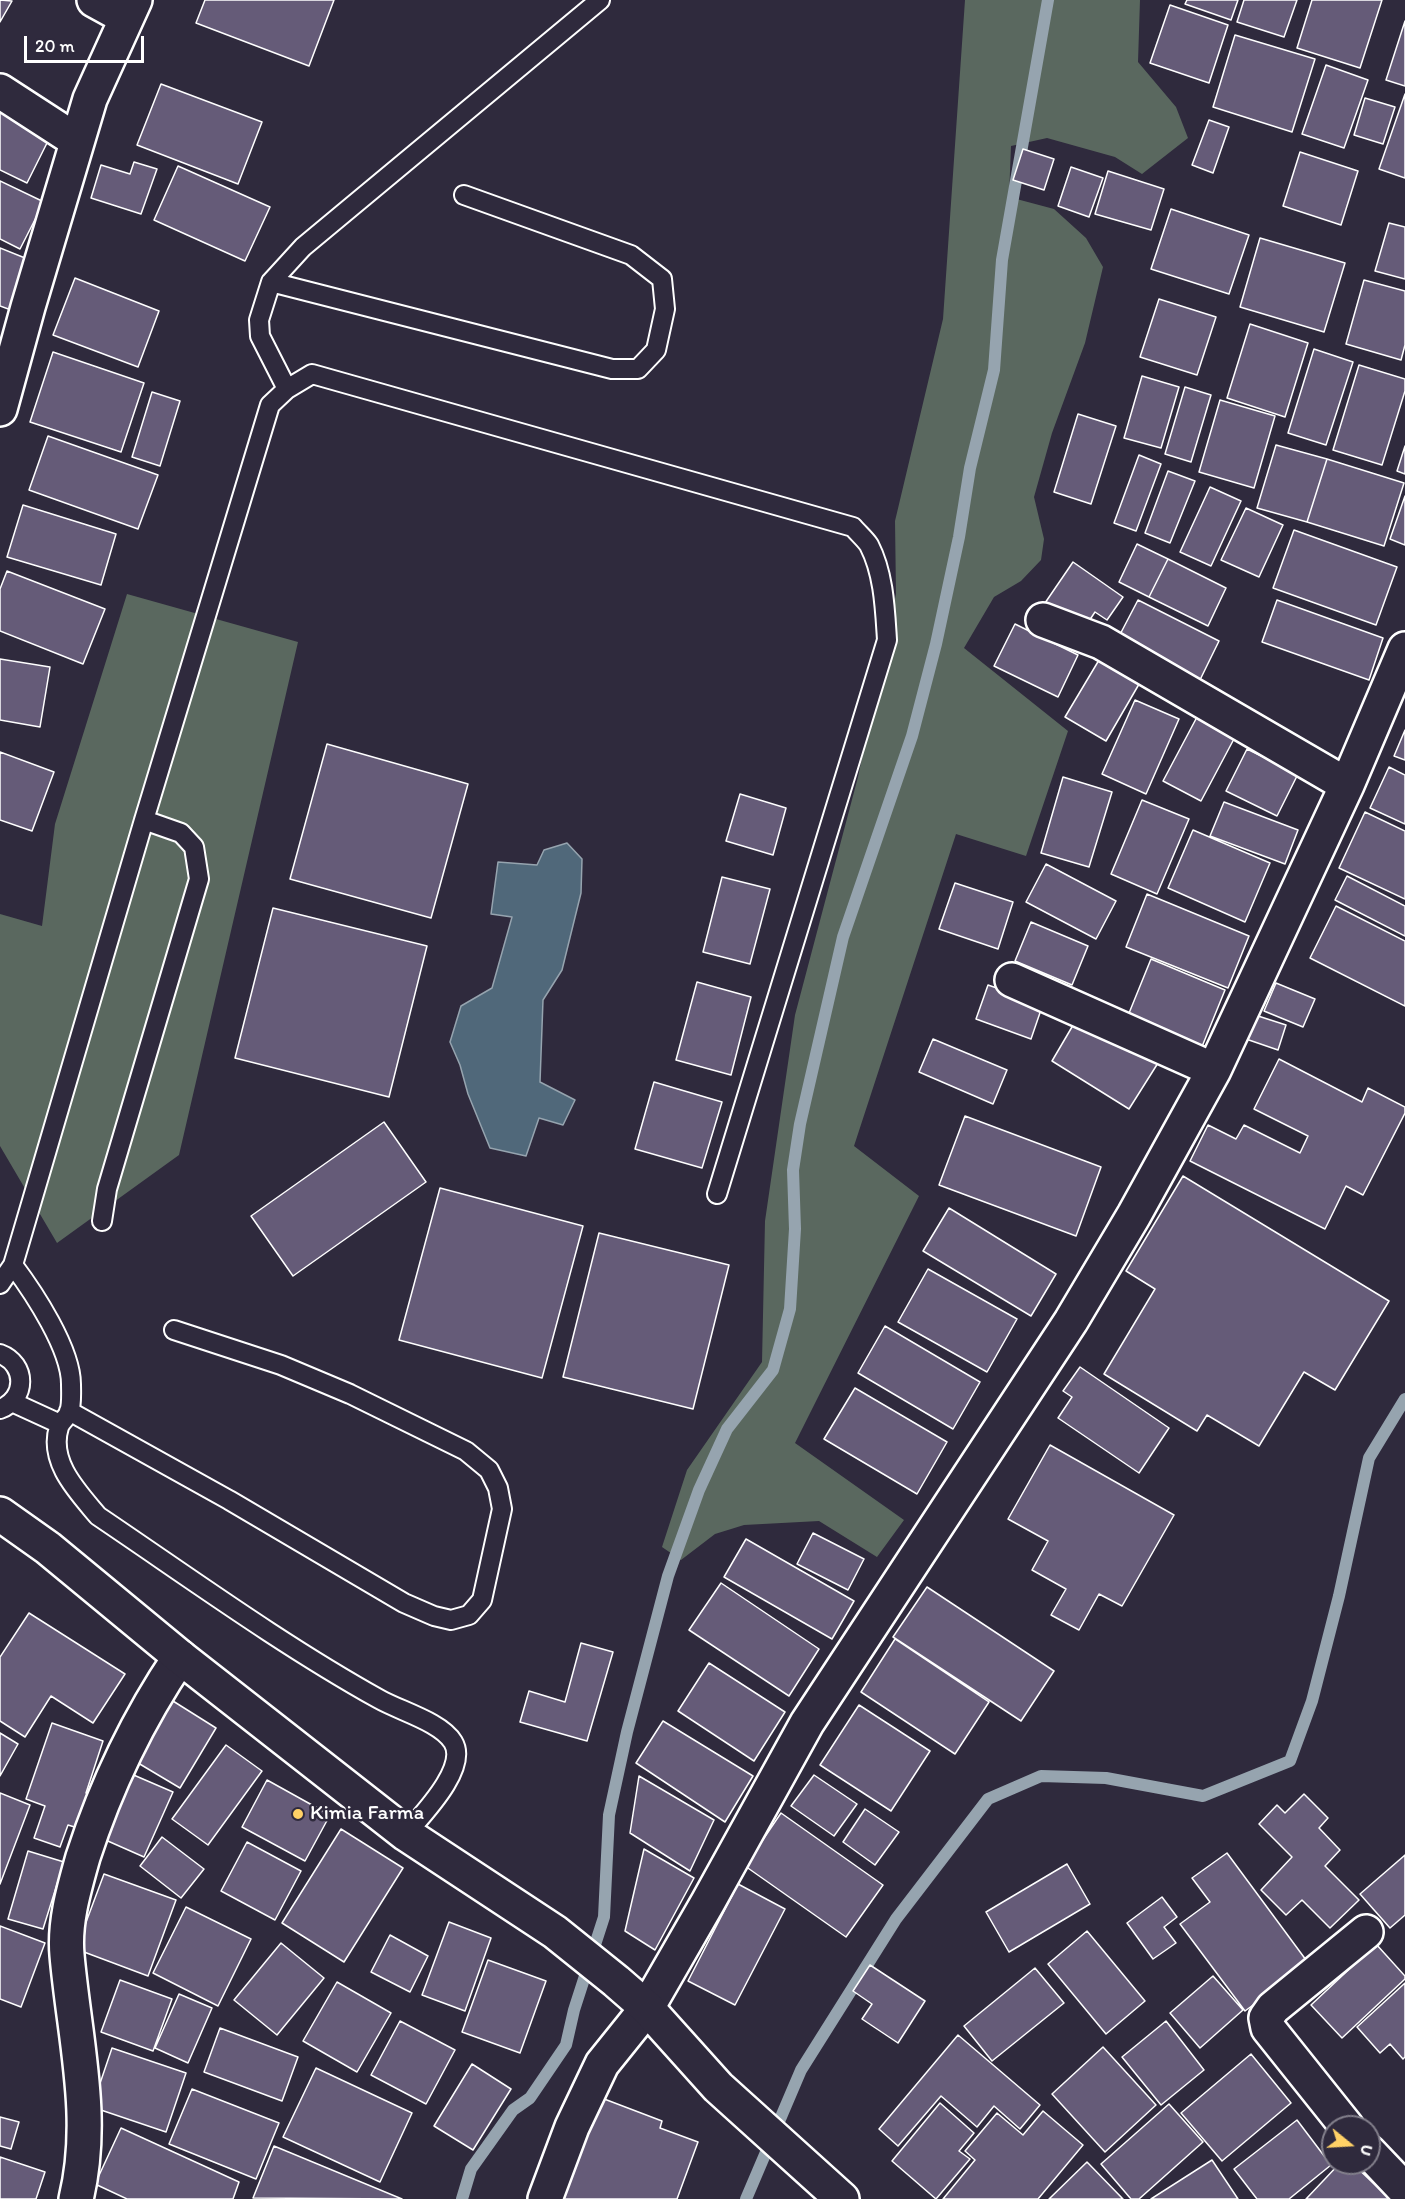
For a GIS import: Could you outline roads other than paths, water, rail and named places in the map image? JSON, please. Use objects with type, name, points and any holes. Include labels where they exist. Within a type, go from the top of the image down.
[{"type":"street","points":[[0,409],[90,99],[130,9],[94,0]]},
{"type":"street","points":[[0,92],[77,141]]},
{"type":"street","points":[[1043,620],[1101,642],[1347,785]]},
{"type":"street","points":[[545,2199],[572,2127],[602,2064],[647,2008],[807,1723],[1071,1321],[1134,1215],[1214,1070],[1347,785],[1405,650]]},
{"type":"street","points":[[1012,980],[1214,1070]]},
{"type":"street","points":[[0,1514],[48,1548],[180,1658],[406,1834],[555,1932],[616,1981],[647,2008],[718,2087],[841,2198]]},
{"type":"street","points":[[76,2199],[83,2165],[84,2138],[81,2055],[67,1953],[73,1889],[92,1830],[115,1771],[157,1690],[180,1658]]},
{"type":"street","points":[[1337,2115],[1268,2028],[1266,2018],[1273,2008],[1366,1932]]},
{"type":"street","points":[[1381,2165],[1405,2190]]},
{"type":"lane","points":[[287,389],[260,336],[259,320],[272,282],[303,247],[600,0]]},
{"type":"lane","points":[[272,282],[612,369],[638,369],[656,350],[665,309],[662,279],[631,255],[464,195]]},
{"type":"lane","points":[[0,1284],[13,1265],[144,820],[270,405],[287,389],[312,374],[853,527],[868,544],[879,574],[887,640],[717,1194]]},
{"type":"lane","points":[[102,1221],[107,1189],[199,879],[194,847],[181,833],[144,820]]},
{"type":"lane","points":[[13,1265],[36,1296],[67,1362],[71,1382],[56,1452],[73,1486],[98,1516],[298,1650],[380,1700],[427,1722],[454,1743],[457,1759],[454,1769],[437,1797],[406,1834]]},
{"type":"lane","points":[[0,1354],[9,1357],[19,1370],[20,1387],[6,1405],[64,1418],[229,1500],[404,1603],[434,1616],[451,1620],[469,1615],[482,1600],[502,1509],[498,1488],[489,1470],[465,1451],[350,1394],[281,1365],[174,1330]]},
{"type":"water","points":[[567,843],[582,859],[581,893],[562,970],[543,1000],[540,1082],[575,1100],[563,1125],[539,1118],[526,1156],[490,1148],[450,1042],[461,1006],[492,988],[512,917],[491,914],[498,862],[537,865],[544,850]]},
{"type":"waterway","points":[[462,2199],[471,2169],[513,2110],[530,2098],[566,2045],[574,2010],[604,1917],[609,1815],[627,1732],[668,1576],[699,1490],[727,1429],[773,1370],[790,1309],[795,1229],[793,1170],[800,1124],[843,937],[912,736],[936,644],[959,537],[970,468],[994,370],[1002,260],[1048,0]]},
{"type":"waterway","points":[[746,2199],[801,2070],[896,1919],[988,1799],[1041,1776],[1106,1778],[1203,1796],[1290,1761],[1312,1701],[1339,1596],[1369,1458],[1405,1399]]},
{"type":"place","name":"Kimia Farma","points":[[298,1814]]}]
